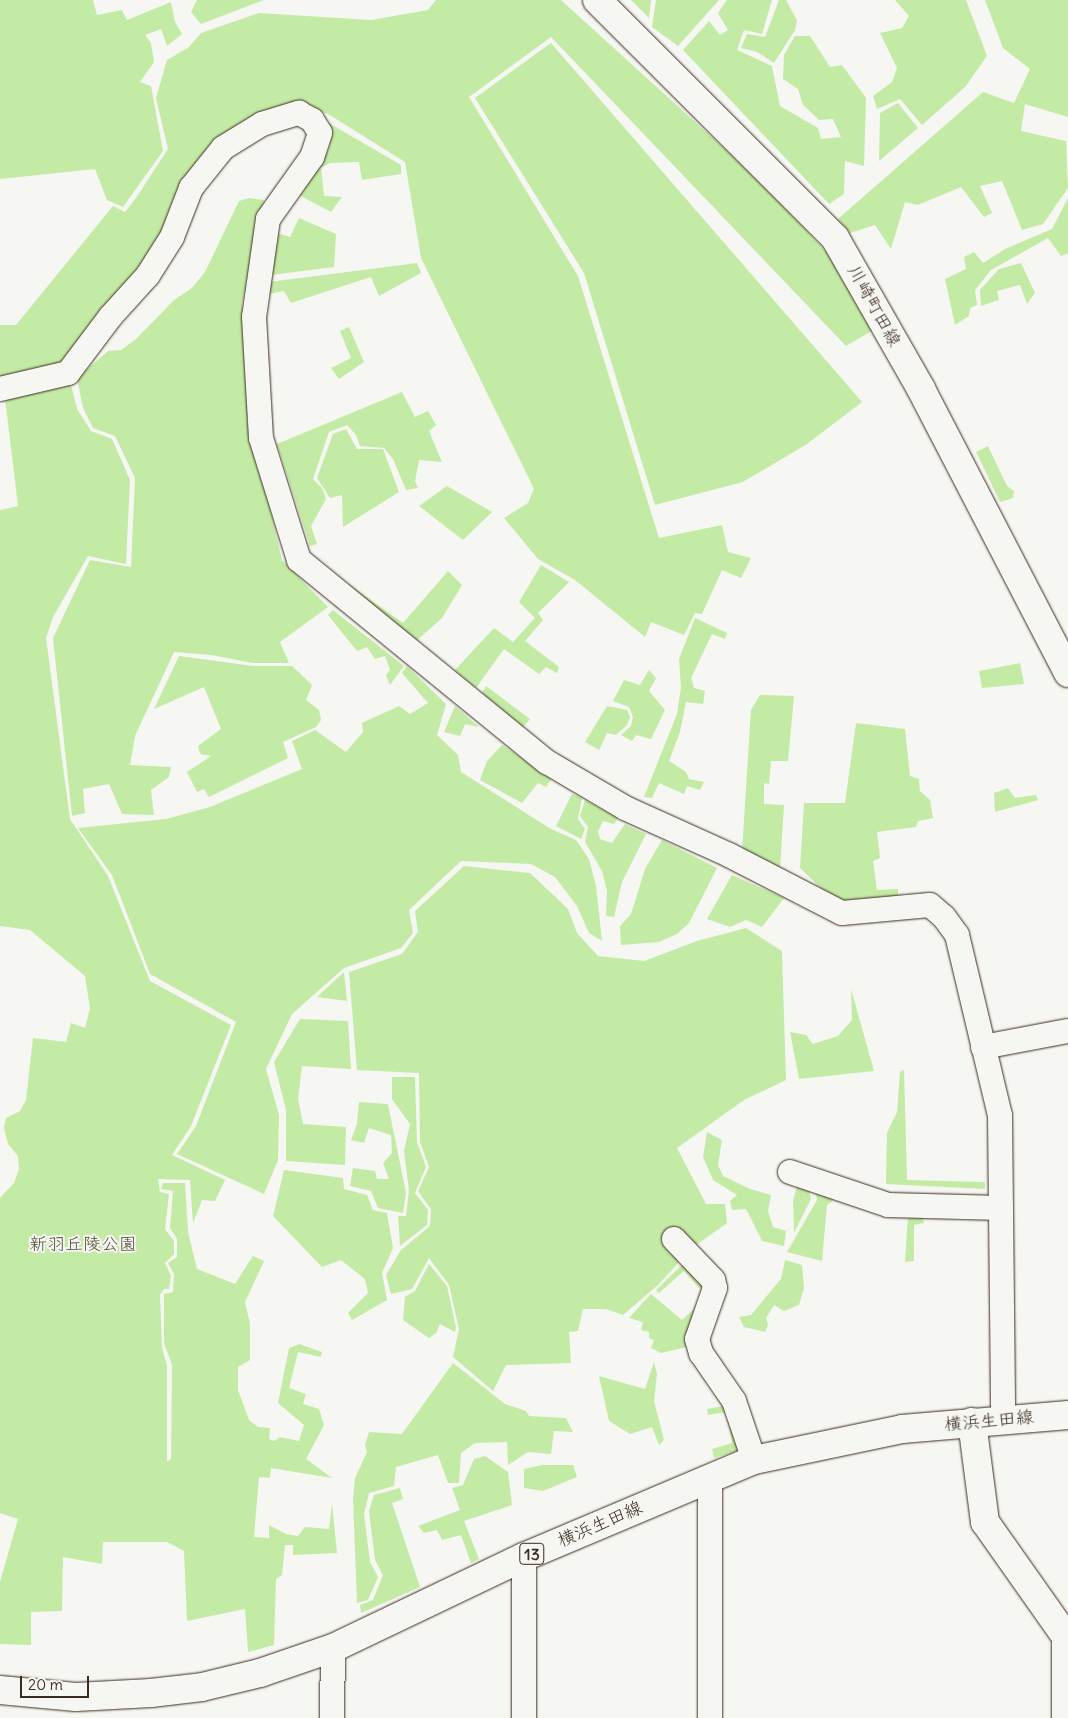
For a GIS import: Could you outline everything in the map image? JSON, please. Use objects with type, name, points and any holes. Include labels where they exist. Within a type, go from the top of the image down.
[{"type":"main road","name":"川崎町田線","points":[[597,0],[835,238],[920,389],[1068,673]]},
{"type":"main road","name":"横浜生田線","points":[[0,1690],[76,1697],[185,1689],[260,1673],[333,1648],[524,1557],[754,1460],[902,1429],[1068,1415]]},
{"type":"main road","points":[[972,1422],[985,1522],[1066,1637],[1066,1718]]},
{"type":"street","points":[[0,390],[68,373],[111,316],[148,275],[172,236],[191,188],[223,148],[262,124],[299,113],[312,120],[320,133],[312,157],[268,219],[254,317],[261,438],[299,560],[547,762],[625,808],[729,855],[842,913],[930,905],[944,916],[957,935],[1000,1115],[1003,1420]]},
{"type":"street","points":[[984,1047],[1068,1031]]},
{"type":"street","points":[[790,1172],[888,1205],[1000,1208]]},
{"type":"street","points":[[674,1239],[712,1280],[715,1288],[697,1339],[701,1353],[734,1401],[754,1460]]},
{"type":"street","points":[[710,1477],[710,1718]]},
{"type":"street","points":[[524,1557],[524,1718]]},
{"type":"street","points":[[332,1718],[333,1648]]},
{"type":"green space","points":[[0,0],[93,0],[97,15],[122,10],[127,20],[171,2],[175,22],[182,34],[167,46],[161,29],[145,35],[151,43],[154,62],[140,82],[151,86],[163,151],[123,207],[107,200],[95,169],[0,179]]},
{"type":"green space","points":[[197,0],[264,0],[201,24],[191,12]]},
{"type":"green space","name":"新羽丘陵公園","points":[[436,0],[561,0],[760,181],[833,259],[875,329],[846,346],[551,37],[469,97],[578,276],[659,538],[722,525],[728,552],[751,558],[741,578],[722,570],[702,614],[695,613],[684,635],[651,622],[645,637],[575,580],[538,559],[504,518],[528,503],[534,489],[421,258],[405,162],[328,114],[302,105],[259,117],[66,365],[77,409],[91,431],[112,439],[130,480],[126,564],[88,556],[53,617],[46,638],[70,819],[108,876],[150,981],[231,1025],[191,1126],[172,1155],[225,1180],[215,1201],[202,1200],[193,1223],[190,1180],[158,1179],[160,1192],[169,1194],[165,1229],[174,1241],[174,1254],[165,1263],[171,1276],[169,1289],[164,1289],[160,1295],[162,1347],[167,1366],[167,1462],[171,1459],[172,1365],[164,1343],[164,1294],[173,1292],[174,1274],[168,1263],[177,1257],[177,1239],[170,1228],[173,1191],[161,1189],[163,1183],[185,1183],[188,1232],[197,1269],[235,1284],[253,1256],[264,1261],[245,1302],[250,1324],[250,1360],[238,1367],[238,1390],[249,1420],[258,1427],[270,1428],[269,1439],[274,1441],[280,1437],[299,1441],[304,1425],[278,1403],[289,1348],[299,1344],[322,1352],[321,1357],[298,1352],[289,1388],[306,1394],[303,1404],[319,1409],[324,1425],[306,1459],[332,1478],[271,1468],[270,1478],[259,1477],[254,1537],[269,1538],[269,1525],[286,1534],[298,1536],[305,1527],[329,1529],[332,1503],[337,1553],[293,1555],[293,1545],[285,1545],[282,1575],[276,1579],[274,1645],[248,1652],[245,1609],[187,1621],[184,1551],[167,1542],[103,1542],[102,1564],[63,1557],[62,1611],[31,1612],[31,1645],[0,1644],[0,1582],[18,1519],[0,1513],[0,1198],[14,1183],[19,1169],[18,1156],[8,1144],[4,1128],[6,1118],[20,1111],[26,1100],[33,1038],[66,1042],[71,1023],[85,1028],[90,1008],[85,976],[30,930],[0,926],[0,510],[18,506],[3,382],[0,382],[0,325],[16,325],[113,206],[125,212],[136,198],[168,149],[156,98],[167,60],[189,47],[201,33],[259,13],[371,20],[428,10]]},
{"type":"green space","points":[[631,0],[651,0],[649,18]]},
{"type":"green space","points":[[656,0],[719,0],[678,46],[652,27]]},
{"type":"green space","points":[[727,0],[772,0],[762,34],[744,30],[737,50],[772,66],[780,106],[818,128],[821,139],[841,137],[833,119],[819,120],[803,105],[798,89],[783,79],[784,55],[795,36],[810,36],[830,67],[842,65],[866,98],[864,166],[845,161],[844,194],[829,204],[683,50],[709,21],[720,35],[728,30],[718,13]]},
{"type":"green space","points":[[779,0],[786,0],[797,20],[795,30],[774,63],[757,52],[741,48],[747,34],[765,37]]},
{"type":"green space","points":[[895,0],[966,0],[987,56],[965,87],[922,125],[900,99],[877,109],[873,96],[892,82],[897,68],[880,33],[902,28],[909,16]]},
{"type":"green space","points":[[985,0],[1068,0],[1068,117],[1025,104],[1021,131],[1066,141],[1068,188],[1043,224],[1022,230],[1002,181],[980,186],[992,213],[984,217],[961,187],[918,205],[905,202],[891,249],[875,225],[850,233],[838,219],[983,92],[1014,103],[1030,69],[1003,48]]},
{"type":"green space","points":[[551,43],[862,402],[807,444],[743,482],[655,505],[584,273],[475,98]]},
{"type":"green space","points":[[898,103],[918,128],[879,161],[880,113]]},
{"type":"green space","points":[[322,119],[401,165],[401,174],[362,180],[359,162],[330,163],[321,168],[324,196],[342,197],[331,212],[299,195],[329,149],[331,135]]},
{"type":"green space","points":[[249,198],[264,200],[242,304],[250,421],[282,560],[328,607],[280,642],[289,663],[253,663],[211,655],[174,652],[135,736],[130,765],[171,767],[169,777],[151,790],[154,815],[122,814],[109,784],[83,789],[85,813],[72,816],[53,638],[90,560],[131,567],[135,478],[115,436],[93,428],[83,408],[77,378],[108,351],[121,350],[136,339],[174,300],[192,288],[205,272],[239,201]]},
{"type":"green space","points":[[1068,198],[1068,253],[1061,256],[1048,238],[991,270],[975,290],[977,305],[970,308],[969,316],[955,325],[945,279],[966,269],[964,257],[974,252],[983,263],[1005,249],[1052,229]]},
{"type":"green space","points":[[299,218],[336,234],[334,267],[271,275],[277,233],[290,237]]},
{"type":"green space","points":[[417,263],[421,273],[379,296],[371,277],[291,303],[284,291],[269,294],[269,282]]},
{"type":"green space","points":[[1021,263],[1035,293],[1027,304],[1020,285],[997,291],[999,300],[981,306],[980,290],[999,269]]},
{"type":"green space","points":[[349,327],[364,362],[339,379],[331,368],[351,358],[340,331]]},
{"type":"green space","points":[[402,392],[415,417],[428,411],[436,425],[429,431],[442,462],[419,460],[415,481],[418,488],[406,490],[393,459],[384,448],[360,446],[356,435],[347,425],[329,432],[313,479],[322,488],[326,499],[311,526],[317,544],[310,546],[277,444]]},
{"type":"green space","points":[[346,429],[357,449],[383,449],[399,492],[343,527],[342,495],[330,498],[317,478],[333,434]]},
{"type":"green space","points":[[988,446],[1007,486],[1014,491],[1013,498],[1000,502],[976,452]]},
{"type":"green space","points":[[447,486],[492,512],[463,540],[419,506]]},
{"type":"green space","points":[[541,565],[569,582],[538,613],[543,620],[525,641],[559,667],[557,673],[546,667],[539,674],[504,649],[476,688],[455,670],[494,628],[513,642],[535,618],[519,602]]},
{"type":"green space","points":[[448,571],[462,585],[442,618],[416,641],[348,588],[350,585],[403,623]]},
{"type":"green space","points":[[333,610],[404,666],[390,685],[386,675],[390,670],[385,656],[375,659],[367,647],[357,651],[328,615]]},
{"type":"green space","points":[[695,618],[727,633],[725,639],[712,634],[691,678],[694,688],[705,691],[703,704],[686,702],[680,732],[669,761],[686,772],[689,779],[704,782],[700,790],[687,786],[684,794],[659,783],[652,798],[644,797],[677,714],[681,687],[679,659]]},
{"type":"green space","points":[[179,656],[253,666],[292,666],[312,685],[306,700],[319,710],[321,720],[316,727],[283,742],[288,758],[209,797],[204,789],[197,792],[187,772],[211,756],[200,754],[198,746],[221,729],[204,687],[154,709]]},
{"type":"green space","points":[[1020,663],[1024,684],[982,688],[979,671]]},
{"type":"green space","points":[[407,666],[446,704],[437,735],[458,755],[461,772],[551,829],[576,840],[589,859],[596,886],[602,941],[589,933],[577,906],[555,877],[531,864],[461,861],[409,910],[413,933],[401,948],[344,968],[292,1014],[266,1069],[279,1115],[278,1160],[264,1194],[177,1154],[196,1126],[236,1022],[150,974],[112,875],[78,828],[166,819],[210,807],[302,769],[292,741],[315,730],[346,752],[363,732],[362,723],[399,706],[410,714],[428,703],[402,673]]},
{"type":"green space","points":[[649,670],[656,678],[649,691],[665,710],[651,739],[636,735],[632,741],[621,735],[631,726],[633,717],[629,707],[613,701],[624,680],[640,685]]},
{"type":"green space","points":[[486,686],[530,719],[523,727],[482,693]]},
{"type":"green space","points":[[760,695],[794,696],[788,761],[771,761],[769,784],[764,783],[764,804],[784,805],[780,870],[742,851],[751,710]]},
{"type":"green space","points":[[455,706],[479,727],[465,724],[460,736],[444,732]]},
{"type":"green space","points":[[607,706],[627,710],[630,717],[627,725],[616,735],[607,733],[599,750],[585,742]]},
{"type":"green space","points":[[856,723],[905,729],[910,776],[919,779],[920,791],[930,800],[933,818],[918,821],[916,827],[877,832],[880,858],[873,861],[877,890],[898,889],[898,896],[851,903],[834,901],[800,868],[804,803],[845,803]]},
{"type":"green space","points":[[502,745],[552,778],[546,787],[538,783],[522,803],[480,780],[487,761]]},
{"type":"green space","points":[[1008,788],[1015,798],[1036,795],[1038,800],[995,812],[994,793]]},
{"type":"green space","points":[[572,794],[582,798],[578,819],[585,829],[581,839],[556,826]]},
{"type":"green space","points":[[585,800],[618,818],[614,824],[603,821],[598,831],[600,839],[612,843],[625,824],[646,834],[622,882],[614,917],[606,916],[607,891],[602,871],[585,842],[588,827],[580,816]]},
{"type":"green space","points":[[662,840],[717,868],[689,923],[677,934],[659,942],[621,945],[620,926],[631,914],[645,869]]},
{"type":"green space","points":[[464,866],[530,873],[568,909],[577,933],[598,956],[644,961],[697,941],[746,928],[782,951],[786,1080],[744,1100],[677,1148],[706,1204],[725,1204],[727,1223],[692,1248],[658,1285],[623,1315],[606,1309],[583,1309],[578,1331],[569,1332],[571,1363],[506,1365],[493,1391],[453,1357],[459,1329],[449,1285],[429,1258],[412,1289],[391,1294],[386,1275],[401,1250],[430,1226],[431,1209],[418,1191],[429,1167],[420,1142],[419,1073],[357,1070],[349,972],[402,954],[418,932],[415,911]]},
{"type":"green space","points":[[732,875],[784,898],[762,927],[746,920],[730,927],[707,919]]},
{"type":"green space","points":[[344,972],[347,1001],[317,997]]},
{"type":"green space","points":[[851,989],[874,1071],[799,1079],[790,1032],[806,1035],[813,1044],[838,1036],[852,1020]]},
{"type":"green space","points":[[300,1019],[348,1021],[351,1069],[302,1066],[298,1099],[303,1124],[346,1127],[345,1165],[286,1161],[286,1110],[274,1062]]},
{"type":"green space","points":[[904,1070],[907,1180],[985,1182],[985,1189],[886,1184],[887,1133],[897,1112],[900,1072]]},
{"type":"green space","points":[[392,1077],[415,1077],[417,1142],[426,1167],[415,1193],[428,1210],[427,1225],[400,1246],[398,1216],[406,1216],[409,1190],[404,1151],[410,1124],[392,1099]]},
{"type":"green space","points":[[359,1102],[388,1104],[406,1193],[403,1213],[378,1208],[371,1191],[350,1186],[353,1168],[375,1171],[377,1179],[389,1179],[383,1163],[392,1153],[391,1135],[369,1128],[364,1143],[351,1140],[357,1124]]},
{"type":"green space","points":[[707,1132],[722,1140],[718,1165],[723,1176],[750,1189],[771,1195],[768,1211],[773,1227],[786,1231],[784,1246],[762,1241],[746,1209],[732,1210],[730,1201],[737,1195],[713,1180],[703,1157]]},
{"type":"green space","points":[[284,1170],[343,1178],[344,1189],[367,1195],[373,1210],[387,1213],[393,1248],[382,1273],[387,1300],[352,1320],[348,1313],[368,1293],[365,1279],[341,1260],[322,1267],[273,1216]]},
{"type":"green space","points":[[798,1182],[808,1184],[811,1199],[794,1233],[793,1201]]},
{"type":"green space","points":[[814,1186],[839,1196],[827,1205],[822,1261],[787,1252],[817,1200]]},
{"type":"green space","points":[[922,1215],[924,1223],[914,1225],[914,1261],[905,1262],[908,1216]]},
{"type":"green space","points":[[785,1260],[802,1265],[804,1288],[799,1305],[784,1311],[774,1305],[766,1318],[768,1325],[765,1332],[744,1327],[739,1317],[751,1315],[781,1279]]},
{"type":"green space","points":[[685,1262],[706,1285],[699,1288],[684,1271],[659,1293],[656,1290]]},
{"type":"green space","points":[[429,1264],[447,1286],[456,1328],[455,1332],[440,1324],[436,1333],[429,1338],[403,1320],[405,1297],[415,1291]]},
{"type":"green space","points":[[651,1294],[682,1320],[705,1299],[691,1346],[661,1353],[651,1348],[654,1340],[649,1338],[649,1332],[641,1330],[643,1322],[629,1318]]},
{"type":"green space","points":[[654,1362],[657,1374],[654,1401],[664,1440],[659,1445],[652,1427],[630,1434],[609,1421],[599,1376],[645,1389]]},
{"type":"green space","points":[[453,1363],[505,1404],[526,1411],[529,1416],[566,1418],[573,1432],[554,1431],[551,1454],[528,1452],[508,1465],[507,1442],[475,1443],[461,1453],[459,1483],[448,1483],[438,1455],[396,1467],[394,1486],[369,1493],[364,1514],[370,1562],[378,1577],[368,1600],[357,1603],[353,1499],[355,1478],[367,1452],[365,1445],[369,1432],[402,1434]]},
{"type":"green space","points":[[729,1405],[743,1449],[714,1458],[712,1449],[732,1443],[726,1412],[708,1415],[707,1409]]},
{"type":"green space","points":[[485,1456],[508,1472],[512,1505],[464,1521],[479,1559],[471,1563],[461,1535],[442,1540],[437,1530],[424,1533],[418,1526],[460,1510],[452,1488],[463,1485],[474,1459]]},
{"type":"green space","points":[[542,1465],[573,1465],[577,1477],[543,1491],[524,1488],[524,1469]]},
{"type":"green space","points":[[400,1488],[403,1499],[392,1503],[420,1587],[361,1613],[360,1605],[373,1600],[383,1575],[375,1560],[369,1511],[374,1495]]}]
